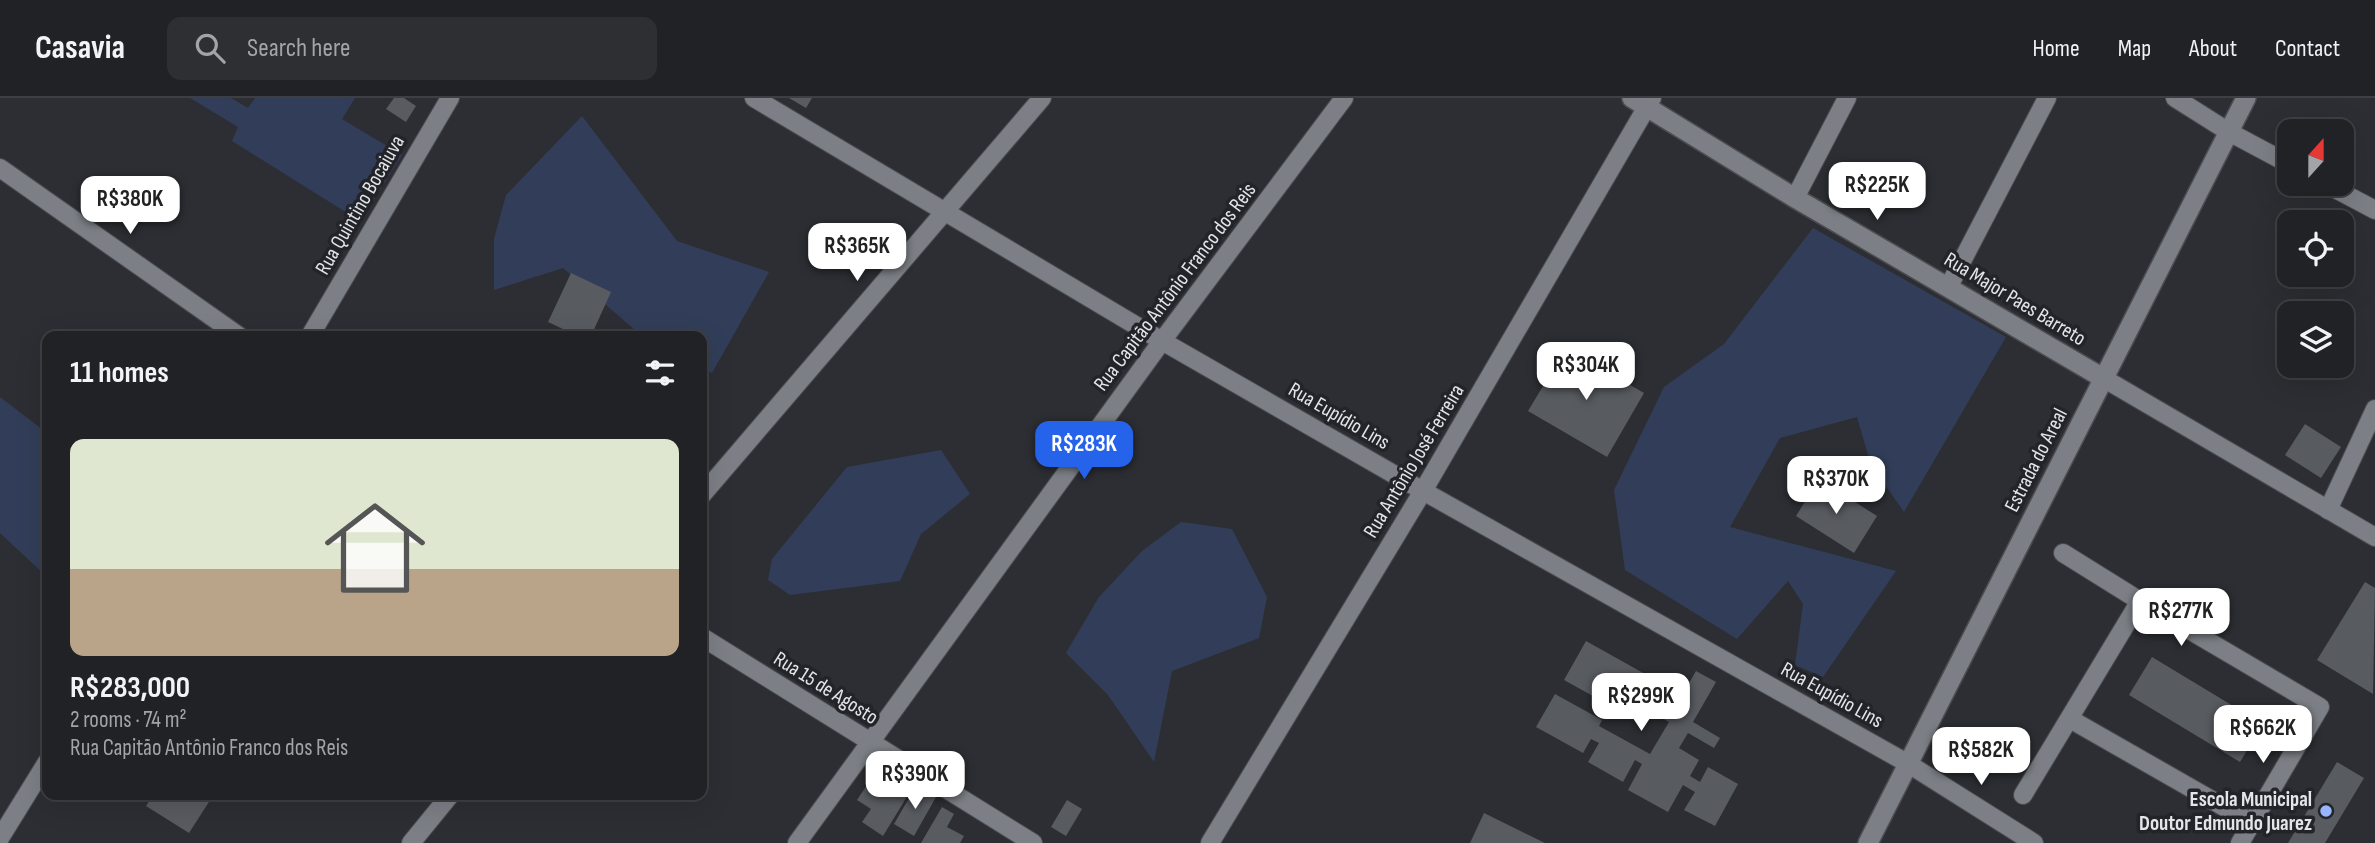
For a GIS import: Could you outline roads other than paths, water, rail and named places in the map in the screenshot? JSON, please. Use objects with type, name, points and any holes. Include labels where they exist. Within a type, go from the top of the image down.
[{"type":"street","name":"Rua Quintino Bocaiuva","points":[[313,331],[450,98]]},
{"type":"street","name":"Rua Eupídio Lins","points":[[754,98],[1163,341],[1423,491],[1907,763],[2034,843]]},
{"type":"street","points":[[707,489],[1042,98]]},
{"type":"street","name":"Rua Capitão Antônio Franco dos Reis","points":[[797,843],[1344,98]]},
{"type":"street","points":[[1795,198],[1847,98]]},
{"type":"street","points":[[1949,286],[2048,98]]},
{"type":"street","points":[[2175,98],[2229,132],[2277,158]]},
{"type":"street","name":"Estrada do Areal","points":[[1868,843],[2246,98]]},
{"type":"street","name":"Rua Major Paes Barreto","points":[[1644,101],[1795,198],[2375,537]]},
{"type":"street","name":"Rua Antônio José Ferreira","points":[[1210,843],[1423,491],[1644,101]]},
{"type":"street","points":[[0,168],[232,331]]},
{"type":"street","points":[[2349,196],[2375,210]]},
{"type":"street","points":[[2328,510],[2375,409]]},
{"type":"street","points":[[2063,553],[2320,707],[2240,843]]},
{"type":"street","points":[[2023,795],[2140,601]]},
{"type":"street","name":"Rua 15 de Agosto","points":[[707,640],[1033,843]]},
{"type":"street","points":[[2070,719],[2252,823]]},
{"type":"street","points":[[0,838],[42,770]]},
{"type":"street","points":[[411,843],[446,800]]},
{"type":"place","name":"Escola Municipal Doutor Edmundo Juarez","points":[[2326,811]]}]
